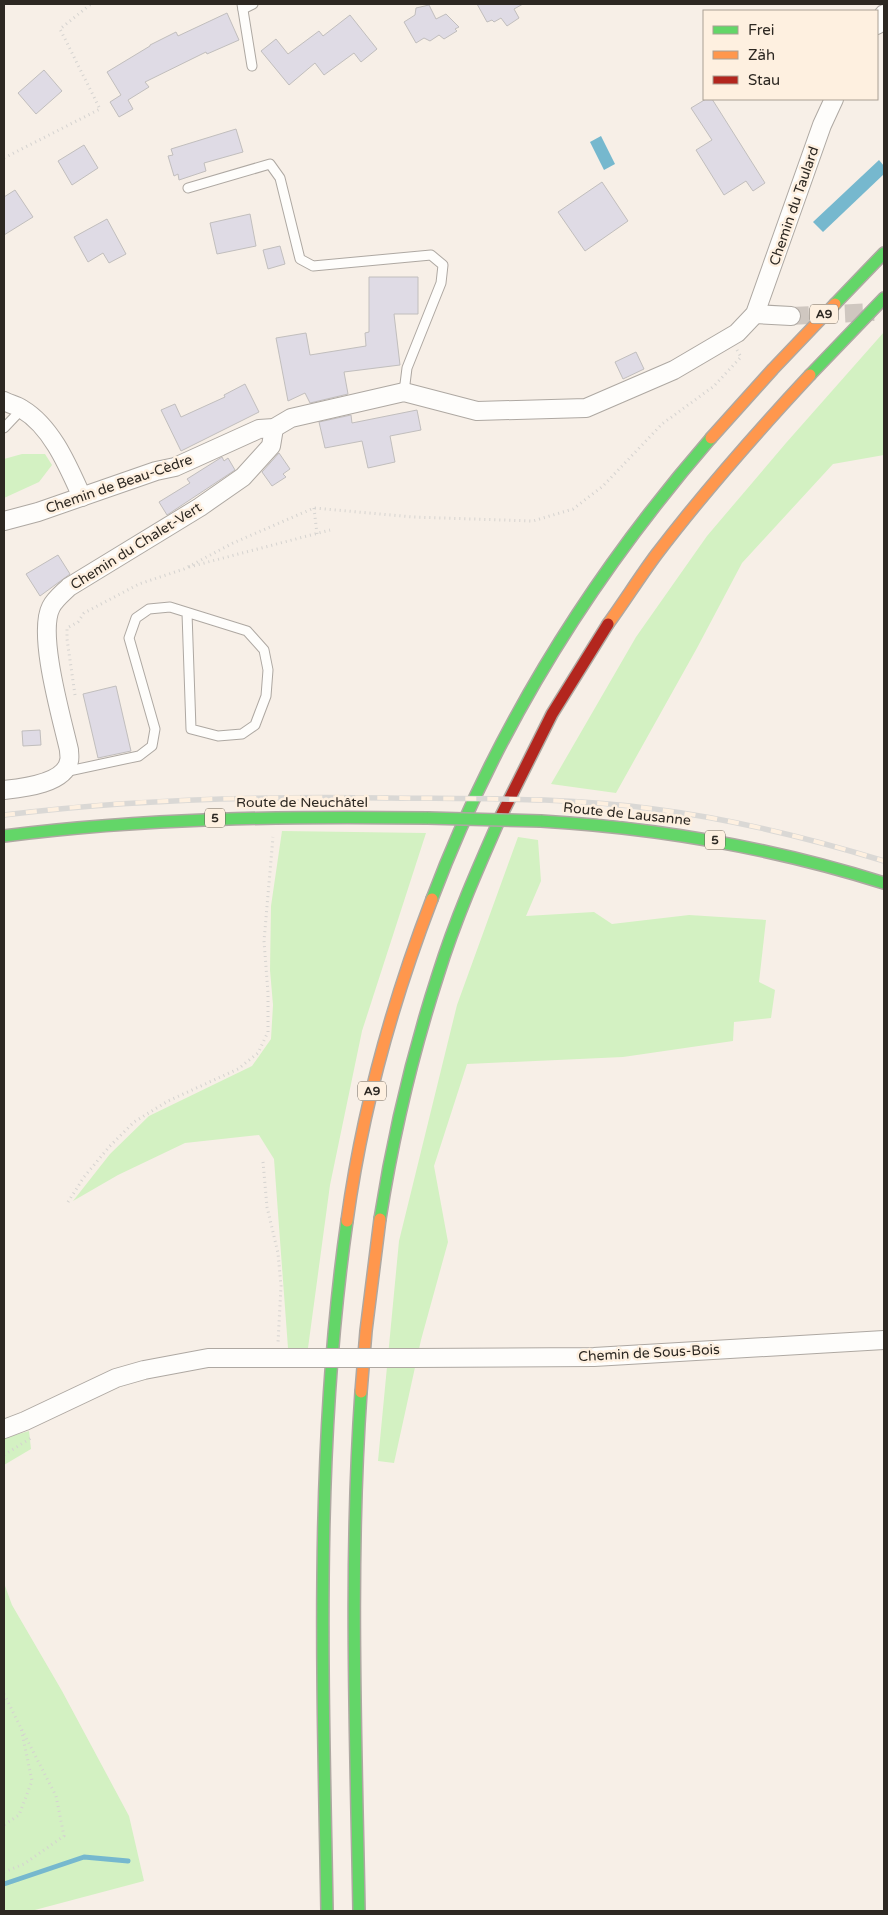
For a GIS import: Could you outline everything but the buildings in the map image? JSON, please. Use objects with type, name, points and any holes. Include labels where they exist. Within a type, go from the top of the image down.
[{"type":"main road","name":"A9","points":[[327,1911],[323,1545],[326,1441],[332,1346],[343,1241],[359,1144],[382,1051],[409,960],[442,872],[480,786],[523,703],[574,618],[628,540],[701,449],[765,377],[884,253]]},
{"type":"main road","name":"A9","points":[[359,1911],[354,1640],[357,1451],[364,1347],[375,1245],[391,1150],[413,1059],[440,970],[472,883],[510,797],[553,715],[602,634],[654,559],[725,470],[788,398],[884,298]]},
{"type":"main road","name":"Route de Neuchâtel","points":[[4,836],[119,823],[275,816],[541,821]]},
{"type":"main road","name":"Route de Lausanne","points":[[541,821],[615,826],[726,841],[798,857],[884,883]]},
{"type":"street","name":"Chemin du Taulard","points":[[756,314],[822,125],[834,100]]},
{"type":"street","points":[[404,392],[477,411],[586,408],[674,370],[737,333],[756,314],[791,316]]},
{"type":"street","name":"Chemin de Beau-Cèdre","points":[[4,522],[156,471],[175,467],[259,429],[274,428],[291,418],[404,392]]},
{"type":"street","points":[[4,401],[22,409],[51,438],[70,470],[82,497]]},
{"type":"street","name":"Chemin du Chalet-Vert","points":[[64,772],[69,762],[69,750],[47,645],[47,624],[50,608],[69,587],[192,512],[243,477],[270,446],[274,428]]},
{"type":"street","points":[[4,790],[50,781],[64,772]]},
{"type":"street","name":"Chemin de Sous-Bois","points":[[281,1358],[594,1357],[884,1340]]},
{"type":"street","points":[[4,1429],[116,1378],[144,1370],[208,1358],[281,1358]]},
{"type":"lane","points":[[252,66],[242,6],[253,4]]},
{"type":"lane","points":[[188,188],[270,164],[280,178],[300,258],[313,266],[431,255],[443,265],[441,283],[407,368],[404,392]]},
{"type":"lane","points":[[4,428],[22,409]]},
{"type":"lane","points":[[64,772],[139,756],[152,746],[155,729],[129,638],[136,618],[149,608],[170,607],[247,631],[264,650],[268,670],[266,696],[255,725],[242,734],[218,736],[191,729],[187,613]]},
{"type":"path","points":[[4,158],[100,109],[60,29],[91,4]]},
{"type":"path","points":[[184,569],[233,543],[314,508],[412,516],[533,521],[573,509],[603,486],[662,424],[714,386],[741,357]]},
{"type":"path","points":[[314,508],[317,534]]},
{"type":"path","points":[[76,702],[67,628],[78,622],[84,613],[139,584],[184,569],[330,530]]},
{"type":"path","points":[[68,1202],[84,1177],[109,1147],[134,1122],[168,1101],[238,1069],[258,1053],[268,1032],[268,993],[264,941],[275,816]]},
{"type":"path","points":[[264,1162],[266,1207],[278,1253],[281,1286],[281,1358]]},
{"type":"path","points":[[4,1694],[56,1796],[64,1836],[24,1864],[4,1872]]},
{"type":"path","points":[[4,1825],[20,1815],[32,1781],[21,1728]]},
{"type":"green space","points":[[884,332],[884,455],[833,464],[742,563],[616,793],[551,784],[636,637],[707,536]]},
{"type":"green space","points":[[22,454],[45,454],[52,465],[39,482],[4,498],[4,459]]},
{"type":"green space","points":[[282,831],[426,833],[362,1031],[330,1185],[308,1348],[288,1348],[274,1159],[259,1135],[185,1143],[118,1175],[73,1201],[110,1154],[149,1116],[252,1066],[271,1039],[273,1005],[270,970],[271,906]]},
{"type":"green space","points":[[518,837],[538,840],[541,881],[526,916],[594,912],[612,924],[689,915],[766,920],[759,982],[775,990],[771,1018],[734,1022],[733,1041],[623,1057],[467,1064],[434,1166],[448,1242],[421,1340],[394,1463],[378,1461],[399,1241],[457,1005]]},
{"type":"green space","points":[[29,1431],[31,1449],[4,1465],[4,1438]]},
{"type":"green space","points":[[4,1583],[12,1605],[62,1691],[129,1816],[144,1881],[31,1911],[4,1911]]},
{"type":"water","points":[[601,136],[615,164],[604,170],[590,142]]},
{"type":"water","points":[[879,160],[884,166],[884,174],[823,232],[813,222]]},
{"type":"waterway","points":[[4,1884],[84,1857],[128,1861]]},
{"type":"tunnel","points":[[791,316],[874,312]]},
{"type":"railway","points":[[4,815],[99,805],[243,798],[487,799],[588,802],[654,809],[712,818],[799,837],[884,861]]},
{"type":"traffic: fast","points":[[835,304],[884,253]]},
{"type":"traffic: fast","points":[[810,375],[884,298]]},
{"type":"traffic: fast","points":[[432,899],[486,774],[517,714],[551,656],[627,544],[711,438]]},
{"type":"traffic: fast","points":[[380,1219],[404,1096],[429,1005],[459,914],[501,816]]},
{"type":"traffic: fast","points":[[4,836],[110,825],[216,819],[428,818]]},
{"type":"traffic: fast","points":[[428,818],[541,821]]},
{"type":"traffic: fast","points":[[541,821],[629,829],[714,841],[799,859],[884,883]]},
{"type":"traffic: fast","points":[[327,1911],[323,1652],[325,1479],[329,1393],[347,1221]]},
{"type":"traffic: fast","points":[[359,1911],[354,1587],[357,1457],[361,1392]]},
{"type":"traffic: slow","points":[[711,438],[835,304]]},
{"type":"traffic: slow","points":[[608,624],[656,555],[693,508],[810,375]]},
{"type":"traffic: slow","points":[[347,1221],[361,1139],[380,1058],[417,938],[432,899]]},
{"type":"traffic: slow","points":[[361,1392],[366,1331],[380,1219]]},
{"type":"traffic: jam","points":[[501,816],[552,714],[608,624]]}]
